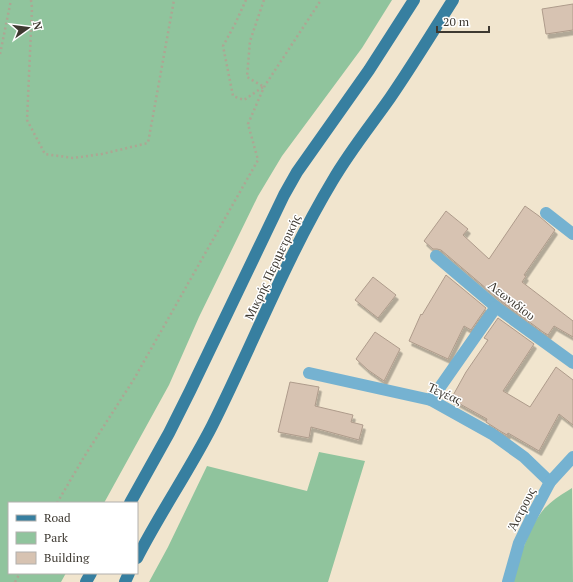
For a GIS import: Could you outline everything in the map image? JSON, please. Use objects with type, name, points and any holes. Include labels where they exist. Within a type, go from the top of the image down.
[{"type":"main road","name":"Μικρής Περιμετρικής","points":[[131,502],[169,433],[190,391],[284,195],[297,172],[369,70],[414,0]]},
{"type":"main road","name":"Μικρής Περιμετρικής","points":[[138,556],[158,517],[211,427],[296,246],[318,205],[347,157],[389,99],[453,0]]},
{"type":"street","points":[[546,213],[573,234]]},
{"type":"street","name":"Λεωνιδίου","points":[[436,256],[496,307],[573,363]]},
{"type":"street","points":[[431,400],[496,307]]},
{"type":"street","name":"Τεγέας","points":[[309,373],[431,400],[492,434],[524,457],[550,482]]},
{"type":"street","name":"Άστρους","points":[[508,582],[519,543],[550,482],[573,457]]},
{"type":"path","points":[[0,54],[12,0]]},
{"type":"path","points":[[31,0],[32,8],[27,120],[45,154],[74,158],[102,154],[148,143],[174,0]]},
{"type":"path","points":[[246,0],[235,24],[222,46],[232,96],[244,100],[264,87]]},
{"type":"path","points":[[264,0],[250,41],[247,77],[264,87]]},
{"type":"path","points":[[58,502],[84,457],[134,379],[258,160],[248,124],[264,87],[321,0]]},
{"type":"green space","points":[[0,0],[392,0],[362,48],[282,156],[258,196],[199,317],[169,385],[105,502],[8,502],[8,574],[65,574],[61,582],[0,582]]},
{"type":"green space","points":[[319,452],[365,461],[328,582],[149,582],[168,547],[207,466],[307,491]]},
{"type":"green space","points":[[572,488],[573,582],[512,582],[530,531],[541,512],[559,496]]},
{"type":"building","points":[[573,4],[573,30],[546,34],[542,9]]},
{"type":"building","points":[[525,206],[555,230],[524,275],[526,276],[522,282],[573,321],[573,337],[554,326],[548,335],[543,332],[501,301],[441,250],[433,249],[424,241],[446,211],[468,229],[463,235],[489,259]]},
{"type":"building","points":[[446,275],[486,308],[471,330],[464,326],[448,359],[409,341],[421,314],[422,315]]},
{"type":"building","points":[[373,277],[396,295],[378,318],[355,300]]},
{"type":"building","points":[[498,318],[534,344],[503,391],[530,407],[556,367],[573,380],[573,425],[559,414],[539,451],[508,433],[507,435],[500,431],[486,422],[487,419],[451,399],[466,372],[488,340],[484,338]]},
{"type":"building","points":[[375,332],[400,349],[384,381],[368,370],[356,359]]},
{"type":"building","points":[[290,382],[319,387],[315,406],[353,415],[351,422],[363,425],[359,440],[311,427],[309,438],[278,432]]}]
